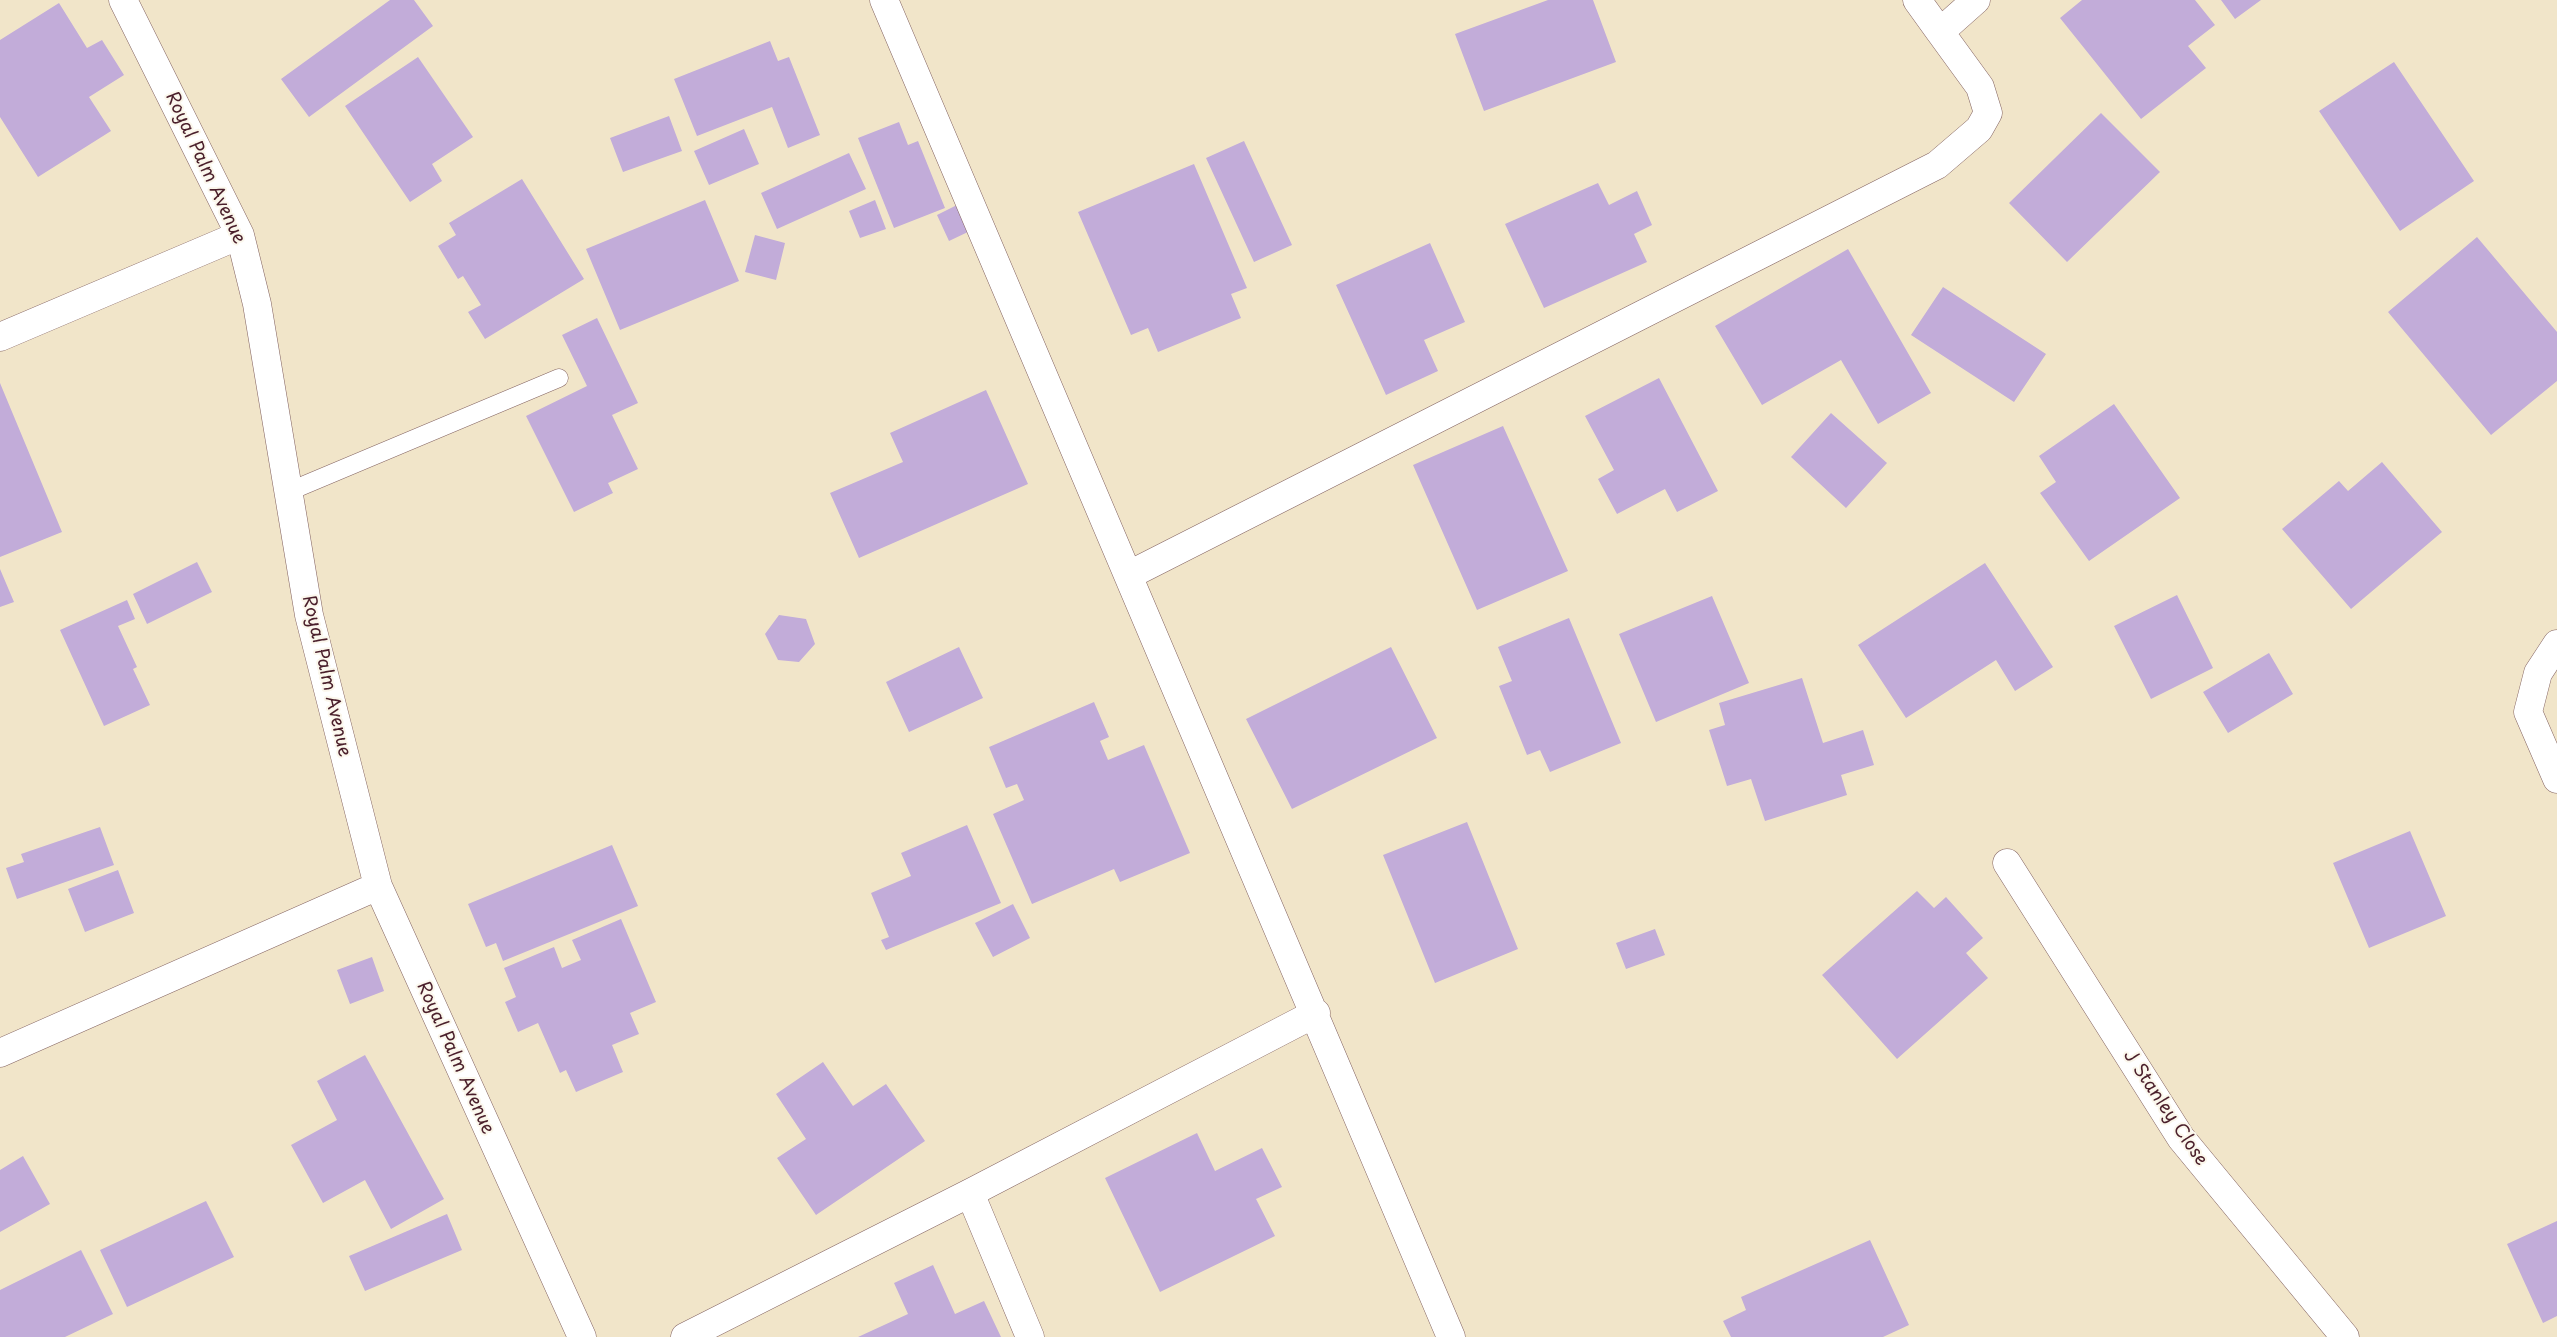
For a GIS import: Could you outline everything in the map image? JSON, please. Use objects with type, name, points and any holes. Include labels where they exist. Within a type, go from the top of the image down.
[{"type":"street","name":"Royal Palm Avenue","points":[[123,0],[240,235],[257,304],[290,491],[309,615],[378,886],[582,1337]]},
{"type":"street","points":[[884,0],[1316,1013],[1451,1337]]},
{"type":"street","points":[[1129,575],[1937,165],[1979,130],[1988,113],[1980,86],[1917,0]]},
{"type":"street","points":[[1940,32],[1976,0]]},
{"type":"street","points":[[0,337],[240,235]]},
{"type":"street","points":[[2557,644],[2538,672],[2528,712],[2557,779]]},
{"type":"street","name":"J Stanley Close","points":[[2007,863],[2181,1138],[2345,1337]]},
{"type":"street","points":[[0,1053],[378,886]]},
{"type":"street","points":[[685,1337],[970,1193],[1316,1013]]},
{"type":"street","points":[[970,1193],[1030,1337]]},
{"type":"lane","points":[[290,491],[559,378]]},
{"type":"building","points":[[390,0],[414,0],[433,26],[309,117],[281,79]]},
{"type":"building","points":[[1548,0],[1593,0],[1616,62],[1484,111],[1455,34]]},
{"type":"building","points":[[2082,0],[2195,0],[2215,25],[2188,46],[2206,68],[2141,119],[2060,18]]},
{"type":"building","points":[[2221,0],[2261,0],[2235,19]]},
{"type":"building","points":[[59,3],[87,48],[102,40],[124,75],[89,97],[111,131],[38,177],[0,117],[0,40]]},
{"type":"building","points":[[770,41],[778,61],[789,57],[820,135],[788,148],[772,107],[697,136],[674,79]]},
{"type":"building","points":[[418,57],[473,137],[432,164],[442,181],[410,202],[345,106]]},
{"type":"building","points":[[2394,62],[2474,181],[2400,231],[2319,111]]},
{"type":"building","points":[[2101,113],[2160,172],[2067,262],[2009,203]]},
{"type":"building","points":[[669,116],[682,151],[623,172],[610,138]]},
{"type":"building","points":[[899,122],[908,145],[918,141],[945,208],[894,228],[858,138]]},
{"type":"building","points":[[744,129],[759,164],[709,185],[694,151]]},
{"type":"building","points":[[1244,141],[1292,245],[1254,262],[1206,158]]},
{"type":"building","points":[[849,153],[866,189],[777,229],[761,193]]},
{"type":"building","points":[[1194,164],[1247,288],[1231,294],[1241,318],[1158,352],[1148,328],[1131,335],[1078,212]]},
{"type":"building","points":[[522,179],[584,279],[485,339],[468,312],[481,305],[463,276],[458,279],[438,246],[456,235],[449,223]]},
{"type":"building","points":[[1598,183],[1609,205],[1637,191],[1652,225],[1634,234],[1647,262],[1544,308],[1505,224]]},
{"type":"building","points":[[705,200],[739,281],[620,330],[586,249]]},
{"type":"building","points":[[875,200],[886,229],[860,238],[849,211]]},
{"type":"building","points":[[957,205],[970,231],[949,241],[937,215]]},
{"type":"building","points":[[755,235],[785,243],[776,280],[745,272]]},
{"type":"building","points":[[2477,237],[2557,332],[2557,381],[2491,435],[2388,312]]},
{"type":"building","points":[[1430,243],[1465,322],[1424,340],[1438,371],[1386,395],[1336,285]]},
{"type":"building","points":[[1848,249],[1931,393],[1878,424],[1841,360],[1762,405],[1715,326]]},
{"type":"building","points":[[1943,287],[2046,354],[2014,402],[1911,335]]},
{"type":"building","points":[[597,318],[638,403],[612,415],[638,469],[608,483],[613,493],[574,512],[526,416],[587,386],[562,335]]},
{"type":"building","points":[[1659,378],[1718,491],[1677,512],[1665,489],[1617,514],[1598,479],[1614,470],[1585,416]]},
{"type":"building","points":[[0,383],[62,532],[0,557]]},
{"type":"building","points":[[986,390],[1028,484],[859,558],[830,493],[903,462],[890,433]]},
{"type":"building","points":[[2114,404],[2180,498],[2089,561],[2040,493],[2056,482],[2039,456]]},
{"type":"building","points":[[1831,413],[1887,463],[1846,508],[1791,457]]},
{"type":"building","points":[[1503,426],[1568,571],[1477,610],[1413,465]]},
{"type":"building","points":[[2382,462],[2442,532],[2351,609],[2282,529],[2339,481],[2348,491]]},
{"type":"building","points":[[197,562],[212,592],[147,624],[133,594]]},
{"type":"building","points":[[1985,563],[2053,667],[2015,691],[1996,660],[1906,718],[1858,645]]},
{"type":"building","points":[[0,569],[14,602],[0,607]]},
{"type":"building","points":[[2177,595],[2213,668],[2151,699],[2114,626]]},
{"type":"building","points":[[1712,596],[1749,683],[1656,722],[1619,634]]},
{"type":"building","points":[[127,600],[135,619],[118,626],[137,667],[133,669],[150,705],[104,726],[60,630]]},
{"type":"building","points":[[779,615],[806,619],[815,644],[799,662],[778,660],[765,634]]},
{"type":"building","points":[[1569,618],[1621,743],[1550,772],[1540,750],[1527,755],[1499,686],[1512,681],[1498,647]]},
{"type":"building","points":[[959,647],[983,698],[909,732],[886,682]]},
{"type":"building","points":[[1391,647],[1437,738],[1292,809],[1246,719]]},
{"type":"building","points":[[2269,653],[2293,694],[2228,733],[2203,692]]},
{"type":"building","points":[[1802,678],[1823,743],[1863,730],[1874,765],[1841,775],[1847,795],[1765,821],[1751,779],[1727,786],[1709,730],[1725,725],[1719,703]]},
{"type":"building","points":[[1094,702],[1109,737],[1100,741],[1108,760],[1144,745],[1190,853],[1120,882],[1114,869],[1032,904],[993,814],[1024,800],[1017,784],[1006,788],[989,747]]},
{"type":"building","points":[[1467,822],[1518,949],[1435,983],[1383,855]]},
{"type":"building","points":[[967,825],[1001,903],[886,950],[881,940],[889,937],[871,893],[911,876],[901,853]]},
{"type":"building","points":[[100,827],[114,865],[17,899],[6,868],[24,862],[21,854]]},
{"type":"building","points":[[2410,831],[2446,916],[2369,948],[2333,863]]},
{"type":"building","points":[[612,845],[638,906],[503,961],[496,943],[486,947],[468,904]]},
{"type":"building","points":[[118,870],[134,913],[85,932],[68,889]]},
{"type":"building","points":[[1917,891],[1934,908],[1946,897],[1983,938],[1966,953],[1988,978],[1897,1059],[1822,975]]},
{"type":"building","points":[[1013,904],[1030,938],[993,957],[975,923]]},
{"type":"building","points":[[621,919],[656,1002],[630,1013],[639,1034],[612,1045],[623,1072],[576,1092],[566,1070],[560,1073],[538,1023],[518,1032],[505,1002],[516,997],[504,968],[554,947],[562,968],[581,960],[572,940]]},
{"type":"building","points":[[1655,929],[1665,955],[1626,969],[1616,943]]},
{"type":"building","points":[[372,957],[384,991],[350,1004],[337,970]]},
{"type":"building","points":[[365,1055],[444,1199],[391,1229],[365,1180],[323,1203],[291,1145],[337,1120],[317,1081]]},
{"type":"building","points":[[823,1062],[853,1106],[886,1084],[925,1141],[816,1215],[777,1158],[806,1139],[776,1094]]},
{"type":"building","points":[[1197,1133],[1215,1171],[1262,1148],[1282,1187],[1256,1199],[1275,1236],[1160,1292],[1105,1178]]},
{"type":"building","points":[[23,1156],[50,1204],[0,1232],[0,1170]]},
{"type":"building","points":[[206,1201],[234,1257],[127,1307],[100,1250]]},
{"type":"building","points":[[447,1214],[462,1250],[365,1291],[349,1256]]},
{"type":"building","points":[[2557,1221],[2557,1316],[2543,1323],[2507,1244]]},
{"type":"building","points":[[1870,1240],[1909,1325],[1883,1337],[1731,1337],[1723,1321],[1746,1310],[1741,1297]]},
{"type":"building","points":[[81,1250],[113,1314],[65,1337],[0,1337],[0,1290]]},
{"type":"building","points":[[933,1265],[955,1314],[984,1301],[1001,1337],[858,1337],[908,1314],[894,1283]]}]
